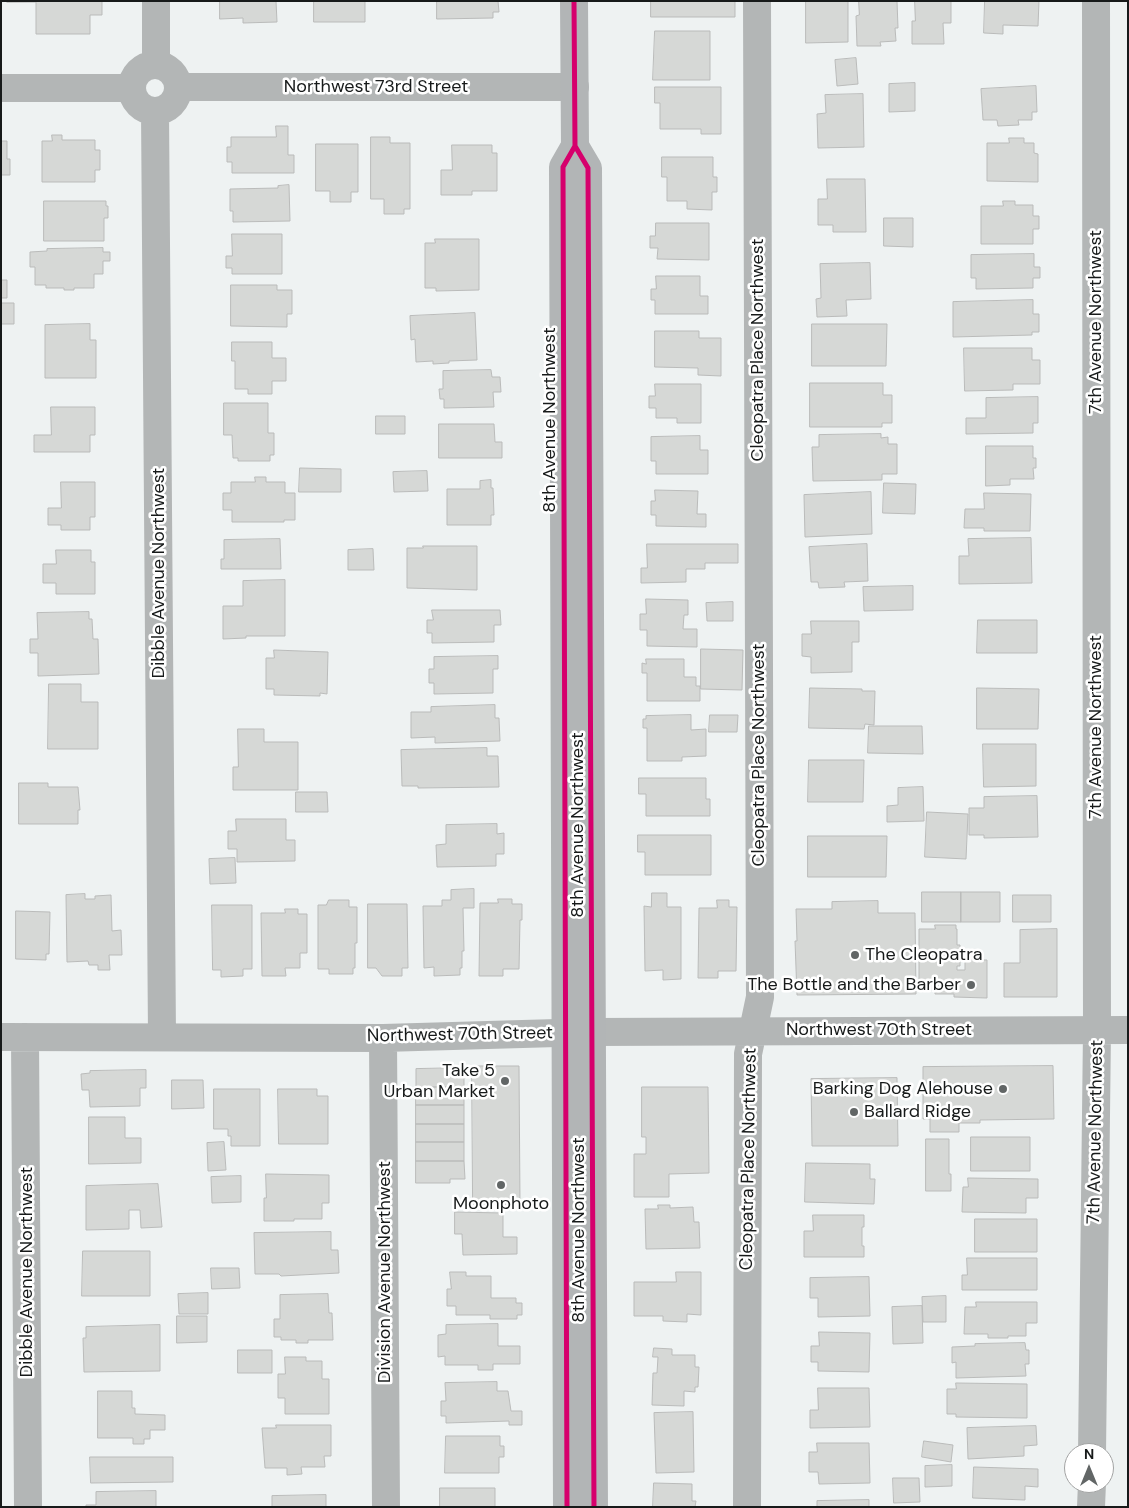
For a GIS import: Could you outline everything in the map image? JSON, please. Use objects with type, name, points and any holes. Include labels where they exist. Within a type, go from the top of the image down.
[{"type":"main road","name":"8th Avenue Northwest","points":[[567,1507],[564,1032],[563,167],[575,146],[574,1]]},
{"type":"main road","name":"8th Avenue Northwest","points":[[575,146],[588,168],[594,1507]]},
{"type":"street","points":[[156,1],[156,64]]},
{"type":"street","name":"Cleopatra Place Northwest","points":[[747,1507],[748,1054],[760,997],[757,1]]},
{"type":"street","name":"7th Avenue Northwest","points":[[1092,1443],[1097,1030],[1096,1]]},
{"type":"street","points":[[156,64],[169,68],[174,74],[178,86],[176,98],[172,104],[166,109],[155,111],[144,109],[138,104],[134,98],[132,88],[134,76],[139,70],[156,64]]},
{"type":"street","name":"Northwest 73rd Street","points":[[178,86],[575,86]]},
{"type":"street","points":[[1,88],[132,88]]},
{"type":"street","name":"Dibble Avenue Northwest","points":[[155,111],[162,1036]]},
{"type":"street","name":"Northwest 70th Street","points":[[13,1037],[383,1038],[564,1032],[1128,1030]]},
{"type":"street","name":"Dibble Avenue Northwest","points":[[13,1037],[28,1507]]},
{"type":"street","name":"Division Avenue Northwest","points":[[383,1038],[386,1507]]},
{"type":"street","points":[[1091,1507],[1092,1493]]},
{"type":"building","points":[[102,1],[102,15],[90,15],[90,34],[36,34],[36,2],[7,2]]},
{"type":"building","points":[[220,1],[276,1],[277,22],[243,23],[243,18],[220,19]]},
{"type":"building","points":[[314,1],[365,1],[365,22],[314,22]]},
{"type":"building","points":[[437,1],[498,1],[499,12],[493,12],[493,18],[437,19]]},
{"type":"building","points":[[651,1],[735,1],[735,17],[651,17]]},
{"type":"building","points":[[806,1],[848,1],[848,42],[806,43]]},
{"type":"building","points":[[859,1],[897,1],[898,28],[895,28],[896,41],[880,42],[881,46],[857,46],[856,16],[859,15]]},
{"type":"building","points":[[915,1],[951,1],[951,23],[943,23],[944,44],[912,44],[912,21],[915,21]]},
{"type":"building","points":[[985,1],[1039,1],[1038,26],[1003,25],[1003,34],[984,33]]},
{"type":"building","points":[[655,31],[710,31],[710,80],[653,80]]},
{"type":"building","points":[[856,58],[858,84],[837,86],[835,60]]},
{"type":"building","points":[[915,83],[915,111],[889,112],[889,84]]},
{"type":"building","points":[[1036,86],[1037,112],[1032,112],[1032,120],[1018,120],[1019,125],[998,126],[997,120],[983,120],[981,89]]},
{"type":"building","points":[[655,87],[721,87],[721,134],[701,134],[701,129],[660,129],[660,103],[655,103]]},
{"type":"building","points":[[863,94],[864,147],[818,148],[817,114],[826,113],[825,95]]},
{"type":"building","points":[[276,126],[288,126],[288,155],[294,155],[294,173],[232,173],[232,162],[227,162],[227,147],[231,147],[231,137],[276,137]]},
{"type":"building","points":[[52,135],[62,135],[62,140],[95,140],[95,150],[100,150],[100,170],[95,170],[95,182],[42,182],[42,141],[52,141]]},
{"type":"building","points":[[371,137],[390,137],[390,143],[410,143],[410,209],[404,209],[404,214],[384,214],[384,199],[371,199]]},
{"type":"building","points":[[1009,138],[1024,138],[1024,143],[1034,143],[1034,153],[1038,154],[1038,182],[987,181],[987,143],[1009,143]]},
{"type":"building","points":[[1,141],[7,141],[7,159],[10,159],[10,175],[1,175]]},
{"type":"building","points":[[316,144],[358,144],[358,192],[351,192],[351,202],[330,202],[330,191],[316,191]]},
{"type":"building","points":[[452,145],[492,145],[492,153],[497,153],[497,191],[472,191],[472,195],[441,195],[441,170],[452,170]]},
{"type":"building","points":[[662,157],[713,157],[713,177],[717,177],[717,192],[712,192],[712,210],[687,209],[687,201],[667,201],[667,177],[662,177]]},
{"type":"building","points":[[827,179],[865,179],[866,232],[833,232],[833,225],[818,225],[818,199],[827,199]]},
{"type":"building","points":[[289,185],[290,221],[233,222],[233,211],[230,211],[230,189],[278,188],[278,186]]},
{"type":"building","points":[[44,201],[106,201],[108,218],[104,218],[104,241],[44,241]]},
{"type":"building","points":[[1003,201],[1015,201],[1015,205],[1033,205],[1033,216],[1039,216],[1039,229],[1033,229],[1033,244],[981,244],[981,206],[1003,206]]},
{"type":"building","points":[[884,218],[913,218],[913,247],[884,246]]},
{"type":"building","points":[[656,223],[709,223],[709,260],[657,259],[658,248],[650,248],[650,236],[655,236]]},
{"type":"building","points":[[232,234],[282,234],[282,274],[232,274],[232,268],[226,268],[226,256],[232,256]]},
{"type":"building","points":[[435,239],[479,239],[479,290],[436,291],[436,288],[425,288],[425,243],[435,243]]},
{"type":"building","points":[[103,248],[103,252],[110,252],[110,261],[103,261],[103,274],[94,274],[94,288],[64,290],[64,288],[46,288],[46,285],[35,285],[35,267],[30,267],[30,252],[47,251],[47,249]]},
{"type":"building","points":[[1034,254],[1034,267],[1040,267],[1040,278],[1033,278],[1033,288],[976,289],[976,278],[971,278],[971,255]]},
{"type":"building","points":[[870,263],[871,299],[846,300],[847,316],[817,317],[816,299],[821,298],[820,264]]},
{"type":"building","points":[[656,276],[700,276],[700,296],[708,296],[708,314],[655,314],[655,300],[651,300],[651,289],[656,289]]},
{"type":"building","points":[[1,280],[7,280],[7,298],[1,298]]},
{"type":"building","points":[[231,285],[277,285],[277,290],[292,290],[292,314],[287,314],[287,327],[231,326]]},
{"type":"building","points":[[1033,300],[1033,314],[1039,314],[1039,332],[1032,332],[1032,335],[953,337],[953,302]]},
{"type":"building","points":[[1,303],[14,303],[14,324],[1,324]]},
{"type":"building","points":[[475,313],[477,360],[449,361],[449,363],[433,364],[433,361],[416,362],[415,339],[411,340],[410,316]]},
{"type":"building","points":[[90,324],[90,340],[96,340],[96,378],[45,378],[45,325]]},
{"type":"building","points":[[812,324],[887,324],[886,366],[812,366]]},
{"type":"building","points":[[655,331],[699,331],[699,338],[721,338],[721,376],[698,375],[698,368],[655,367]]},
{"type":"building","points":[[232,342],[272,342],[272,358],[286,358],[286,381],[272,381],[272,394],[248,394],[248,389],[235,389],[235,361],[232,361]]},
{"type":"building","points":[[964,348],[1032,348],[1032,360],[1040,360],[1040,384],[1013,384],[1013,390],[965,391]]},
{"type":"building","points":[[491,370],[492,377],[500,377],[501,392],[493,392],[494,407],[444,408],[444,399],[440,399],[439,389],[443,389],[443,371]]},
{"type":"building","points":[[810,383],[883,383],[883,395],[892,395],[892,423],[882,423],[882,427],[810,427]]},
{"type":"building","points":[[655,384],[701,384],[701,423],[677,423],[677,418],[656,418],[656,408],[649,408],[649,396],[655,396]]},
{"type":"building","points":[[1038,397],[1038,423],[1033,423],[1033,433],[966,434],[966,418],[986,418],[986,398]]},
{"type":"building","points":[[224,403],[268,403],[268,433],[274,433],[274,455],[270,455],[270,461],[238,461],[238,458],[233,458],[232,435],[224,435]]},
{"type":"building","points":[[51,407],[95,407],[95,435],[90,435],[90,452],[34,452],[34,435],[51,435]]},
{"type":"building","points":[[376,416],[405,416],[405,434],[376,434]]},
{"type":"building","points":[[439,424],[494,424],[495,442],[502,442],[502,458],[439,458]]},
{"type":"building","points":[[881,434],[881,438],[888,437],[888,444],[897,444],[897,474],[882,474],[882,480],[813,481],[812,447],[819,447],[819,435]]},
{"type":"building","points":[[700,436],[700,450],[708,450],[708,474],[656,474],[656,461],[651,461],[651,437]]},
{"type":"building","points":[[986,446],[1033,446],[1033,458],[1036,458],[1036,468],[1033,468],[1034,479],[1010,479],[1010,485],[986,486]]},
{"type":"building","points":[[300,468],[341,469],[341,492],[299,492]]},
{"type":"building","points":[[427,471],[428,491],[394,492],[393,472]]},
{"type":"building","points":[[255,477],[266,477],[266,482],[285,482],[285,493],[295,493],[295,520],[284,520],[284,522],[232,522],[232,510],[223,510],[223,493],[231,493],[231,482],[255,482]]},
{"type":"building","points":[[491,480],[494,515],[491,515],[491,525],[447,525],[447,489],[480,489],[480,481]]},
{"type":"building","points":[[61,482],[95,482],[95,517],[90,517],[90,530],[61,530],[61,525],[48,525],[48,508],[61,508]]},
{"type":"building","points":[[884,483],[916,484],[915,514],[883,513]]},
{"type":"building","points":[[655,490],[698,491],[697,514],[706,514],[706,527],[656,526],[656,515],[651,515],[651,501],[655,501]]},
{"type":"building","points":[[871,492],[872,534],[805,537],[804,495]]},
{"type":"building","points":[[984,493],[1031,494],[1030,531],[984,531],[984,528],[964,528],[965,509],[984,509]]},
{"type":"building","points":[[1031,538],[1032,583],[959,584],[959,556],[969,556],[968,539]]},
{"type":"building","points":[[280,539],[281,569],[221,569],[221,559],[224,559],[224,540]]},
{"type":"building","points":[[647,544],[738,544],[738,563],[705,563],[705,569],[686,569],[686,582],[641,583],[641,568],[647,568]]},
{"type":"building","points":[[867,544],[868,581],[844,582],[845,587],[819,588],[818,582],[811,582],[809,547]]},
{"type":"building","points":[[423,546],[477,546],[477,590],[407,588],[407,548],[423,548]]},
{"type":"building","points":[[373,549],[374,570],[348,570],[348,550]]},
{"type":"building","points":[[56,550],[91,550],[91,562],[95,562],[95,594],[56,594],[56,583],[43,583],[43,564],[56,564]]},
{"type":"building","points":[[285,580],[285,636],[246,636],[246,638],[223,639],[223,606],[243,606],[243,581]]},
{"type":"building","points":[[913,586],[913,610],[864,611],[863,587]]},
{"type":"building","points":[[646,599],[688,600],[688,615],[684,615],[683,629],[697,629],[697,647],[647,646],[647,630],[640,630],[640,614],[646,614]]},
{"type":"building","points":[[733,602],[733,621],[707,621],[706,603]]},
{"type":"building","points":[[432,610],[500,610],[501,625],[494,625],[494,642],[432,643],[432,633],[427,633],[427,620],[433,620]]},
{"type":"building","points":[[89,612],[89,619],[92,619],[93,639],[98,639],[99,674],[38,676],[38,653],[30,653],[30,639],[38,639],[37,613]]},
{"type":"building","points":[[978,620],[1037,620],[1037,653],[977,653]]},
{"type":"building","points":[[811,621],[859,621],[859,642],[852,642],[852,672],[811,673],[811,657],[802,656],[802,634],[811,634]]},
{"type":"building","points":[[701,649],[743,650],[742,690],[701,689]]},
{"type":"building","points":[[274,650],[328,652],[327,694],[320,693],[320,696],[274,695],[274,689],[266,689],[266,658],[274,658]]},
{"type":"building","points":[[498,656],[498,669],[493,669],[493,693],[434,694],[434,683],[429,683],[429,669],[434,669],[434,657]]},
{"type":"building","points":[[646,659],[684,659],[684,677],[696,677],[696,686],[700,686],[700,701],[647,701],[647,673],[642,673],[642,663],[646,664]]},
{"type":"building","points":[[49,684],[81,684],[81,702],[98,702],[98,749],[48,749]]},
{"type":"building","points":[[810,688],[875,691],[874,725],[865,724],[864,729],[809,728]]},
{"type":"building","points":[[977,688],[1039,689],[1038,729],[977,729]]},
{"type":"building","points":[[495,705],[495,718],[499,718],[500,741],[435,743],[435,737],[411,738],[411,712],[431,712],[431,707]]},
{"type":"building","points":[[691,715],[691,730],[706,729],[706,756],[682,757],[682,761],[647,761],[647,728],[643,728],[643,719],[646,719],[646,716]]},
{"type":"building","points":[[710,715],[738,715],[737,732],[709,732]]},
{"type":"building","points":[[869,726],[922,726],[923,754],[868,753]]},
{"type":"building","points":[[238,729],[264,729],[264,742],[298,742],[298,790],[233,790],[233,767],[238,767]]},
{"type":"building","points":[[983,744],[1036,744],[1036,786],[984,787]]},
{"type":"building","points":[[487,748],[487,756],[498,756],[499,787],[418,788],[418,786],[402,786],[401,750]]},
{"type":"building","points":[[809,760],[864,760],[863,802],[808,802]]},
{"type":"building","points":[[639,778],[706,778],[706,799],[710,799],[710,816],[646,816],[646,794],[639,794]]},
{"type":"building","points":[[19,783],[48,783],[48,787],[78,787],[80,810],[78,810],[78,824],[19,824]]},
{"type":"building","points":[[923,787],[924,821],[887,822],[887,806],[898,805],[898,788]]},
{"type":"building","points":[[296,792],[327,792],[328,812],[296,812]]},
{"type":"building","points":[[1037,796],[1038,837],[984,838],[984,835],[969,835],[969,808],[984,808],[984,797]]},
{"type":"building","points":[[927,812],[968,814],[966,859],[925,857]]},
{"type":"building","points":[[236,819],[286,819],[286,840],[295,840],[295,861],[237,862],[237,849],[228,849],[228,831],[236,831]]},
{"type":"building","points":[[497,824],[497,834],[504,833],[504,854],[496,854],[496,866],[437,867],[436,845],[446,844],[446,825]]},
{"type":"building","points":[[638,835],[711,835],[711,875],[645,875],[645,852],[638,852]]},
{"type":"building","points":[[808,836],[887,836],[886,877],[808,877]]},
{"type":"building","points":[[235,858],[236,883],[210,884],[209,859]]},
{"type":"building","points":[[474,889],[474,908],[463,908],[464,951],[462,951],[460,975],[434,976],[434,967],[424,968],[423,906],[442,906],[442,900],[451,900],[451,890]]},
{"type":"building","points":[[922,892],[961,892],[961,922],[922,922]]},
{"type":"building","points":[[961,892],[1000,892],[1000,922],[961,922]]},
{"type":"building","points":[[652,893],[667,893],[667,907],[681,907],[681,979],[663,980],[663,970],[645,971],[644,906],[651,907]]},
{"type":"building","points":[[85,894],[85,899],[95,899],[95,896],[111,895],[112,931],[121,930],[122,955],[109,955],[110,970],[98,970],[98,965],[89,965],[88,961],[67,962],[66,895]]},
{"type":"building","points":[[1013,895],[1051,895],[1051,922],[1013,922]]},
{"type":"building","points":[[498,899],[512,899],[512,904],[522,904],[519,969],[503,969],[503,976],[479,976],[480,903],[498,903]]},
{"type":"building","points":[[329,900],[349,900],[349,907],[357,907],[357,943],[355,943],[355,968],[353,968],[353,974],[329,974],[329,969],[318,969],[318,905],[326,905]]},
{"type":"building","points":[[717,900],[729,900],[729,907],[737,907],[736,971],[718,971],[718,978],[698,978],[699,908],[717,908]]},
{"type":"building","name":"The Cleopatra","points":[[878,901],[878,913],[915,913],[916,994],[797,995],[796,909],[832,909],[832,902]]},
{"type":"building","points":[[368,904],[407,904],[408,968],[402,968],[402,976],[382,976],[376,968],[368,968]]},
{"type":"building","points":[[212,905],[252,905],[252,969],[243,969],[243,976],[221,977],[221,970],[213,970]]},
{"type":"building","points":[[285,909],[298,909],[298,914],[307,914],[307,953],[300,953],[300,968],[285,968],[286,976],[262,976],[261,913],[285,913]]},
{"type":"building","points":[[16,911],[50,912],[49,954],[46,954],[46,960],[16,959]]},
{"type":"building","points":[[935,925],[956,925],[957,945],[960,945],[960,966],[957,966],[957,970],[965,970],[965,960],[987,960],[987,998],[954,997],[954,994],[935,994],[935,990],[919,990],[919,929],[935,929]]},
{"type":"building","points":[[1057,929],[1057,997],[1004,997],[1004,963],[1020,963],[1020,930]]},
{"type":"building","points":[[472,1066],[519,1066],[520,1204],[473,1204]]},
{"type":"building","points":[[1053,1066],[1054,1119],[980,1120],[980,1123],[959,1123],[959,1132],[930,1132],[930,1119],[923,1119],[923,1067]]},
{"type":"building","points":[[464,1068],[464,1087],[416,1087],[416,1069]]},
{"type":"building","points":[[146,1070],[146,1088],[140,1088],[140,1106],[90,1107],[89,1090],[82,1090],[81,1074],[90,1073],[90,1071]]},
{"type":"building","name":"Ballard Ridge","points":[[897,1078],[898,1146],[812,1146],[811,1079]]},
{"type":"building","points":[[172,1080],[203,1080],[204,1108],[172,1109]]},
{"type":"building","points":[[416,1087],[464,1087],[464,1105],[416,1105]]},
{"type":"building","points":[[642,1087],[708,1087],[709,1173],[669,1174],[669,1197],[634,1197],[634,1154],[646,1154],[646,1137],[642,1137]]},
{"type":"building","points":[[214,1089],[260,1089],[260,1146],[231,1146],[231,1136],[228,1136],[228,1129],[214,1129]]},
{"type":"building","points":[[278,1089],[317,1089],[317,1096],[328,1096],[328,1144],[279,1144]]},
{"type":"building","points":[[416,1105],[464,1105],[464,1124],[416,1124]]},
{"type":"building","points":[[89,1117],[125,1117],[125,1138],[141,1138],[141,1163],[89,1164]]},
{"type":"building","points":[[416,1124],[464,1124],[464,1142],[416,1142]]},
{"type":"building","points":[[971,1137],[1030,1137],[1030,1171],[971,1171]]},
{"type":"building","points":[[926,1139],[949,1139],[951,1191],[926,1191]]},
{"type":"building","points":[[224,1142],[226,1170],[208,1171],[207,1143]]},
{"type":"building","points":[[416,1142],[464,1142],[464,1161],[416,1161]]},
{"type":"building","points":[[416,1161],[464,1161],[465,1179],[450,1179],[450,1183],[416,1183]]},
{"type":"building","points":[[806,1163],[870,1164],[870,1179],[875,1179],[874,1204],[805,1202]]},
{"type":"building","points":[[266,1174],[329,1175],[329,1203],[322,1203],[322,1219],[264,1221]]},
{"type":"building","points":[[241,1176],[241,1202],[212,1203],[211,1177]]},
{"type":"building","points":[[968,1178],[1038,1179],[1038,1198],[1026,1198],[1026,1213],[962,1212],[963,1187],[968,1187]]},
{"type":"building","points":[[158,1184],[162,1227],[141,1228],[140,1210],[129,1210],[129,1229],[86,1230],[86,1186]]},
{"type":"building","points":[[658,1205],[670,1205],[670,1208],[693,1207],[694,1222],[699,1222],[700,1248],[646,1249],[645,1209],[658,1209]]},
{"type":"building","points":[[455,1212],[503,1213],[503,1237],[517,1237],[517,1254],[463,1255],[462,1234],[455,1234]]},
{"type":"building","points":[[813,1215],[864,1215],[862,1246],[864,1246],[864,1257],[804,1257],[804,1231],[813,1231]]},
{"type":"building","points":[[975,1219],[1037,1219],[1037,1252],[975,1252]]},
{"type":"building","points":[[331,1232],[331,1250],[338,1250],[339,1273],[281,1276],[279,1274],[255,1274],[254,1233]]},
{"type":"building","points":[[83,1251],[150,1251],[150,1296],[82,1296]]},
{"type":"building","points":[[967,1258],[1037,1258],[1037,1290],[962,1290],[962,1275],[967,1275]]},
{"type":"building","points":[[211,1268],[239,1268],[240,1288],[212,1289]]},
{"type":"building","points":[[450,1272],[466,1272],[466,1276],[491,1276],[491,1298],[516,1298],[516,1303],[522,1303],[522,1315],[517,1315],[517,1319],[490,1319],[490,1315],[456,1315],[456,1306],[447,1306],[447,1289],[451,1289]]},
{"type":"building","points":[[676,1272],[701,1272],[701,1315],[687,1314],[687,1322],[663,1321],[663,1316],[634,1316],[634,1282],[676,1282]]},
{"type":"building","points":[[869,1277],[870,1316],[818,1317],[818,1298],[810,1298],[810,1278]]},
{"type":"building","points":[[208,1293],[208,1314],[179,1314],[178,1294]]},
{"type":"building","points":[[328,1294],[329,1313],[332,1313],[333,1340],[308,1340],[308,1343],[296,1343],[296,1340],[281,1340],[281,1337],[274,1337],[274,1319],[280,1319],[280,1295]]},
{"type":"building","points":[[946,1296],[946,1322],[923,1322],[922,1297]]},
{"type":"building","points":[[976,1302],[1037,1302],[1037,1323],[1026,1323],[1026,1336],[988,1338],[988,1334],[964,1334],[965,1307],[976,1307]]},
{"type":"building","points":[[922,1306],[923,1343],[893,1344],[892,1307]]},
{"type":"building","points":[[177,1316],[207,1316],[207,1342],[177,1343]]},
{"type":"building","points":[[498,1324],[498,1346],[520,1346],[520,1364],[493,1364],[493,1370],[478,1370],[478,1365],[445,1365],[445,1356],[438,1357],[438,1335],[446,1334],[446,1325]]},
{"type":"building","points":[[160,1325],[160,1371],[84,1372],[83,1338],[86,1338],[86,1327]]},
{"type":"building","points":[[819,1332],[870,1333],[869,1372],[818,1371],[818,1362],[811,1362],[811,1346],[819,1346]]},
{"type":"building","points":[[1025,1343],[1026,1350],[1029,1350],[1029,1364],[1025,1364],[1026,1376],[956,1378],[956,1362],[952,1363],[952,1347],[975,1346],[975,1344]]},
{"type":"building","points":[[654,1348],[672,1349],[672,1355],[695,1355],[695,1367],[699,1367],[698,1387],[695,1387],[695,1392],[684,1391],[684,1406],[652,1405],[653,1373],[657,1373],[658,1357],[653,1357]]},
{"type":"building","points":[[238,1350],[272,1350],[272,1373],[238,1373]]},
{"type":"building","points":[[285,1357],[306,1357],[306,1361],[322,1361],[322,1379],[329,1379],[329,1414],[285,1414],[285,1398],[278,1398],[278,1374],[285,1374]]},
{"type":"building","points":[[497,1382],[497,1391],[508,1391],[511,1411],[522,1411],[522,1425],[509,1425],[509,1421],[446,1423],[446,1416],[441,1416],[441,1401],[446,1401],[445,1383]]},
{"type":"building","points":[[956,1383],[1027,1384],[1027,1418],[956,1417],[956,1414],[947,1414],[947,1389],[956,1389]]},
{"type":"building","points":[[818,1388],[869,1388],[870,1427],[810,1428],[810,1410],[818,1410]]},
{"type":"building","points":[[98,1391],[132,1391],[132,1408],[135,1408],[135,1414],[165,1415],[165,1430],[150,1430],[150,1439],[144,1439],[144,1444],[133,1444],[133,1438],[98,1438]]},
{"type":"building","points":[[693,1412],[694,1472],[656,1473],[654,1413]]},
{"type":"building","points":[[276,1425],[331,1425],[331,1456],[324,1456],[325,1467],[301,1467],[302,1474],[287,1475],[287,1468],[265,1468],[262,1428],[276,1428]]},
{"type":"building","points":[[1036,1426],[1037,1445],[1024,1446],[1024,1456],[968,1459],[967,1428]]},
{"type":"building","points":[[446,1436],[500,1436],[500,1446],[504,1446],[504,1457],[499,1457],[499,1473],[445,1473]]},
{"type":"building","points":[[924,1441],[953,1445],[951,1462],[922,1457]]},
{"type":"building","points":[[817,1443],[869,1443],[870,1483],[819,1484],[818,1472],[809,1472],[809,1452],[817,1452]]},
{"type":"building","points":[[90,1457],[173,1457],[173,1482],[91,1483]]},
{"type":"building","points":[[952,1465],[952,1486],[925,1487],[925,1466]]},
{"type":"building","points":[[974,1467],[1038,1469],[1038,1487],[1025,1486],[1025,1500],[973,1498]]},
{"type":"building","points":[[893,1478],[919,1478],[920,1502],[894,1503]]},
{"type":"building","points":[[654,1483],[692,1484],[692,1501],[696,1501],[695,1507],[653,1507]]},
{"type":"building","points":[[440,1488],[495,1488],[495,1507],[440,1507]]},
{"type":"building","points":[[156,1491],[156,1507],[86,1507],[86,1505],[96,1505],[96,1492]]},
{"type":"building","points":[[326,1495],[326,1507],[272,1507],[272,1496]]},
{"type":"building","points":[[869,1500],[869,1507],[817,1507],[817,1501]]},
{"type":"cycle path","points":[[574,1],[575,146],[588,168],[594,1507]]},
{"type":"cycle path","points":[[567,1507],[563,167],[575,146]]},
{"type":"place","name":"The Cleopatra","points":[[855,955]]},
{"type":"place","name":"The Bottle and the Barber","points":[[971,985]]},
{"type":"place","name":"Take 5 Urban Market","points":[[505,1081]]},
{"type":"place","name":"Barking Dog Alehouse","points":[[1003,1089]]},
{"type":"place","name":"Ballard Ridge","points":[[854,1112]]},
{"type":"place","name":"Moonphoto","points":[[501,1185]]}]
